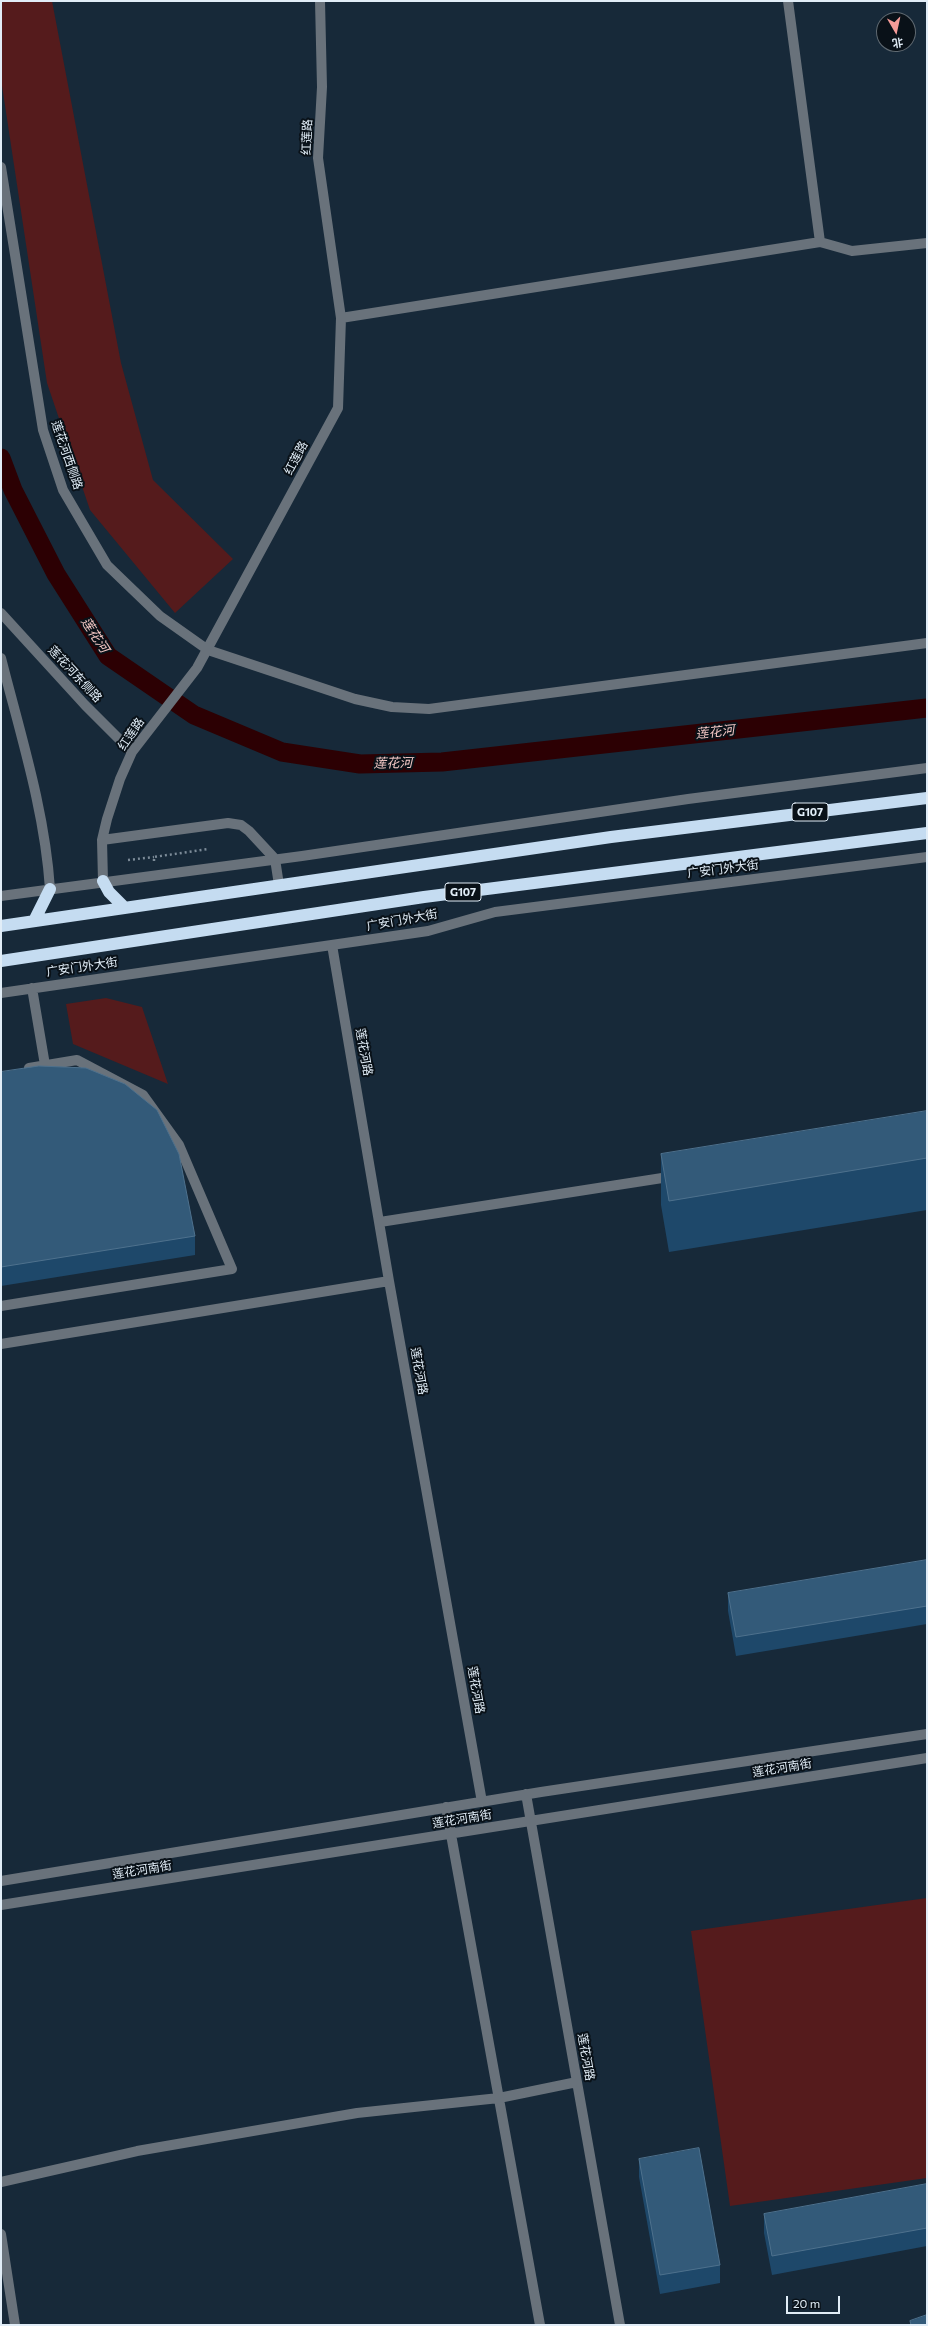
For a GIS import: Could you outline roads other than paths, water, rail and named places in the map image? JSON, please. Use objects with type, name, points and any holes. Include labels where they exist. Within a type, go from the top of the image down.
[{"type":"highway","name":"G107","points":[[1,926],[611,837],[927,798]]},
{"type":"highway","name":"广安门外大街","points":[[1,961],[424,897],[927,833]]},
{"type":"highway","points":[[103,881],[109,892],[125,908]]},
{"type":"highway","points":[[34,921],[50,889]]},
{"type":"street","name":"红莲路","points":[[103,881],[102,840],[120,780],[132,752],[197,668],[208,650],[338,408],[341,318],[318,158],[322,87],[320,1]]},
{"type":"street","points":[[788,1],[820,242]]},
{"type":"street","name":"莲花河西侧路","points":[[1,167],[43,430],[63,490],[107,565],[160,616],[208,650],[356,699],[392,707],[429,709],[927,643]]},
{"type":"street","points":[[341,318],[820,242],[852,251],[927,243]]},
{"type":"street","name":"莲花河东侧路","points":[[1,613],[85,705],[132,752]]},
{"type":"street","points":[[1,658],[42,823],[50,889]]},
{"type":"street","points":[[1,896],[103,881],[275,859],[577,815],[927,768]]},
{"type":"street","points":[[102,840],[228,823],[245,828],[275,859],[279,886]]},
{"type":"street","name":"广安门外大街","points":[[1,993],[428,932],[495,912],[927,857]]},
{"type":"street","name":"莲花河路","points":[[332,945],[389,1281],[482,1802]]},
{"type":"street","points":[[32,988],[45,1065]]},
{"type":"street","points":[[1,1306],[232,1269],[179,1146],[144,1095],[77,1060],[15,1070]]},
{"type":"street","points":[[380,1222],[685,1174]]},
{"type":"street","points":[[1,1344],[389,1281]]},
{"type":"street","name":"莲花河南街","points":[[1,1880],[526,1794],[927,1734]]},
{"type":"street","name":"莲花河南街","points":[[1,1905],[927,1758]]},
{"type":"street","name":"莲花河路","points":[[526,1794],[532,1821],[620,2325]]},
{"type":"street","points":[[446,1807],[540,2325]]},
{"type":"street","points":[[1,2182],[137,2151],[357,2114],[499,2098],[577,2082]]},
{"type":"street","points":[[1,2234],[15,2325]]},
{"type":"waterway","name":"莲花河","points":[[1,458],[13,490],[56,574],[108,656],[194,715],[282,752],[360,764],[442,762],[927,708]]}]
